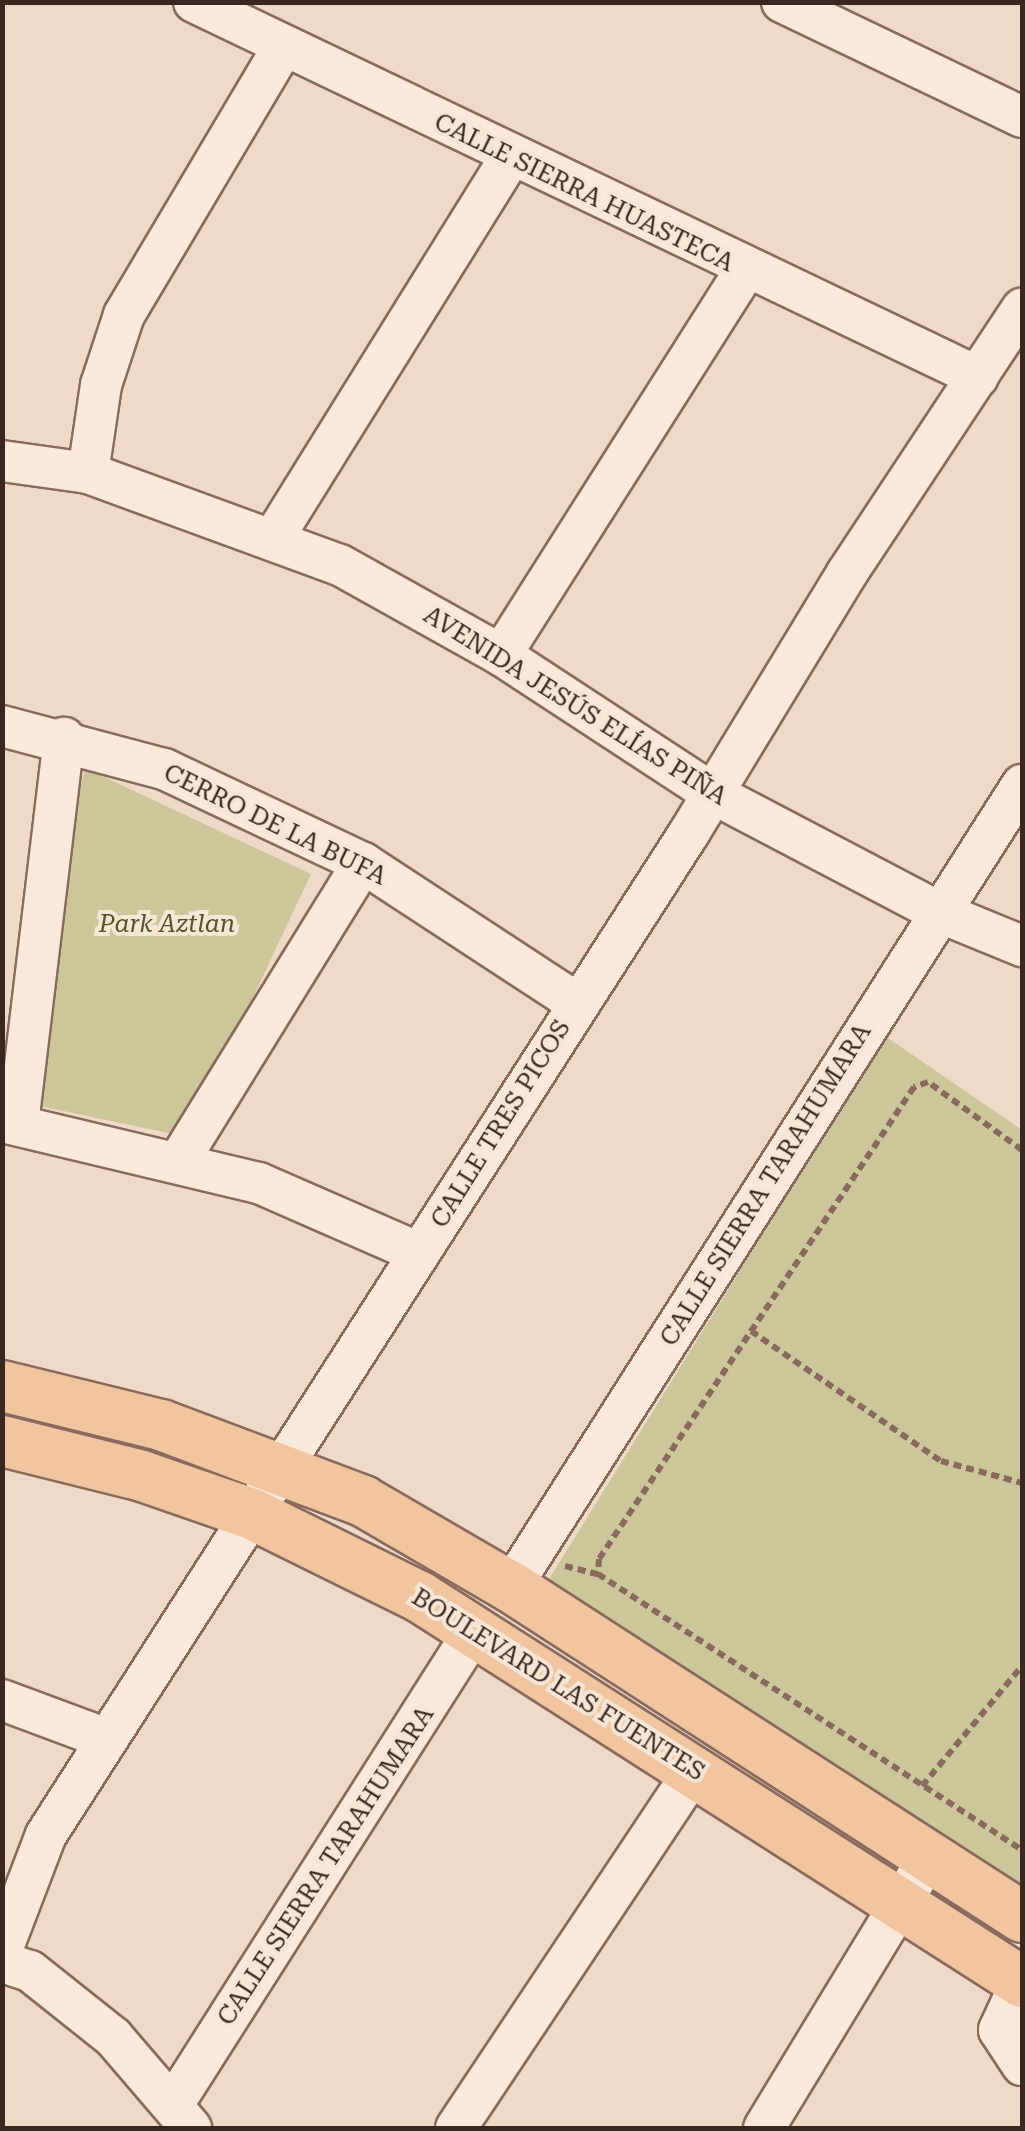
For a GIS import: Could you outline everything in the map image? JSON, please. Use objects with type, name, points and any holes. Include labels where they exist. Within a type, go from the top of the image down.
[{"type":"main road","points":[[2,1386],[161,1425],[362,1501],[510,1587],[1022,1917]]},
{"type":"main road","name":"BOULEVARD LAS FUENTES","points":[[2,1442],[142,1476],[252,1514],[476,1628],[1022,1981]]},
{"type":"street","name":"CALLE SIERRA HUASTECA","points":[[194,2],[745,271],[978,377]]},
{"type":"street","points":[[782,2],[1022,117]]},
{"type":"street","points":[[88,473],[101,384],[124,314],[283,47]]},
{"type":"street","points":[[274,537],[510,158]]},
{"type":"street","points":[[501,655],[745,271]]},
{"type":"street","name":"CALLE TRES PICOS","points":[[2,1950],[46,1836],[1022,309]]},
{"type":"street","name":"AVENIDA JESÚS ELÍAS PIÑA","points":[[2,461],[88,473],[274,537],[340,565],[501,655],[712,793],[940,912],[1022,946]]},
{"type":"street","name":"CERRO DE LA BUFA","points":[[2,726],[64,738],[164,769],[363,864],[578,1003]]},
{"type":"street","points":[[64,738],[10,1123],[180,1159],[258,1182],[419,1253]]},
{"type":"street","name":"CALLE SIERRA TARAHUMARA","points":[[510,1587],[1022,785]]},
{"type":"street","points":[[180,1159],[363,864]]},
{"type":"street","name":"CALLE SIERRA TARAHUMARA","points":[[182,2116],[476,1628]]},
{"type":"street","points":[[2,1700],[107,1739]]},
{"type":"street","points":[[456,2128],[695,1770]]},
{"type":"street","points":[[774,2124],[929,1857]]},
{"type":"street","points":[[2,1962],[30,1971],[113,2037],[182,2116]]},
{"type":"street","points":[[1022,1981],[999,2030],[1022,2065]]},
{"type":"path","points":[[1022,1150],[922,1081],[599,1559],[598,1574],[1022,1850]]},
{"type":"path","points":[[751,1331],[941,1462],[1022,1484]]},
{"type":"path","points":[[922,1786],[1022,1666]]},
{"type":"green space","name":"Park Aztlan","points":[[85,768],[311,874],[187,1137],[35,1105],[69,840]]},
{"type":"green space","points":[[885,1036],[1022,1130],[1022,1893],[543,1589]]}]
